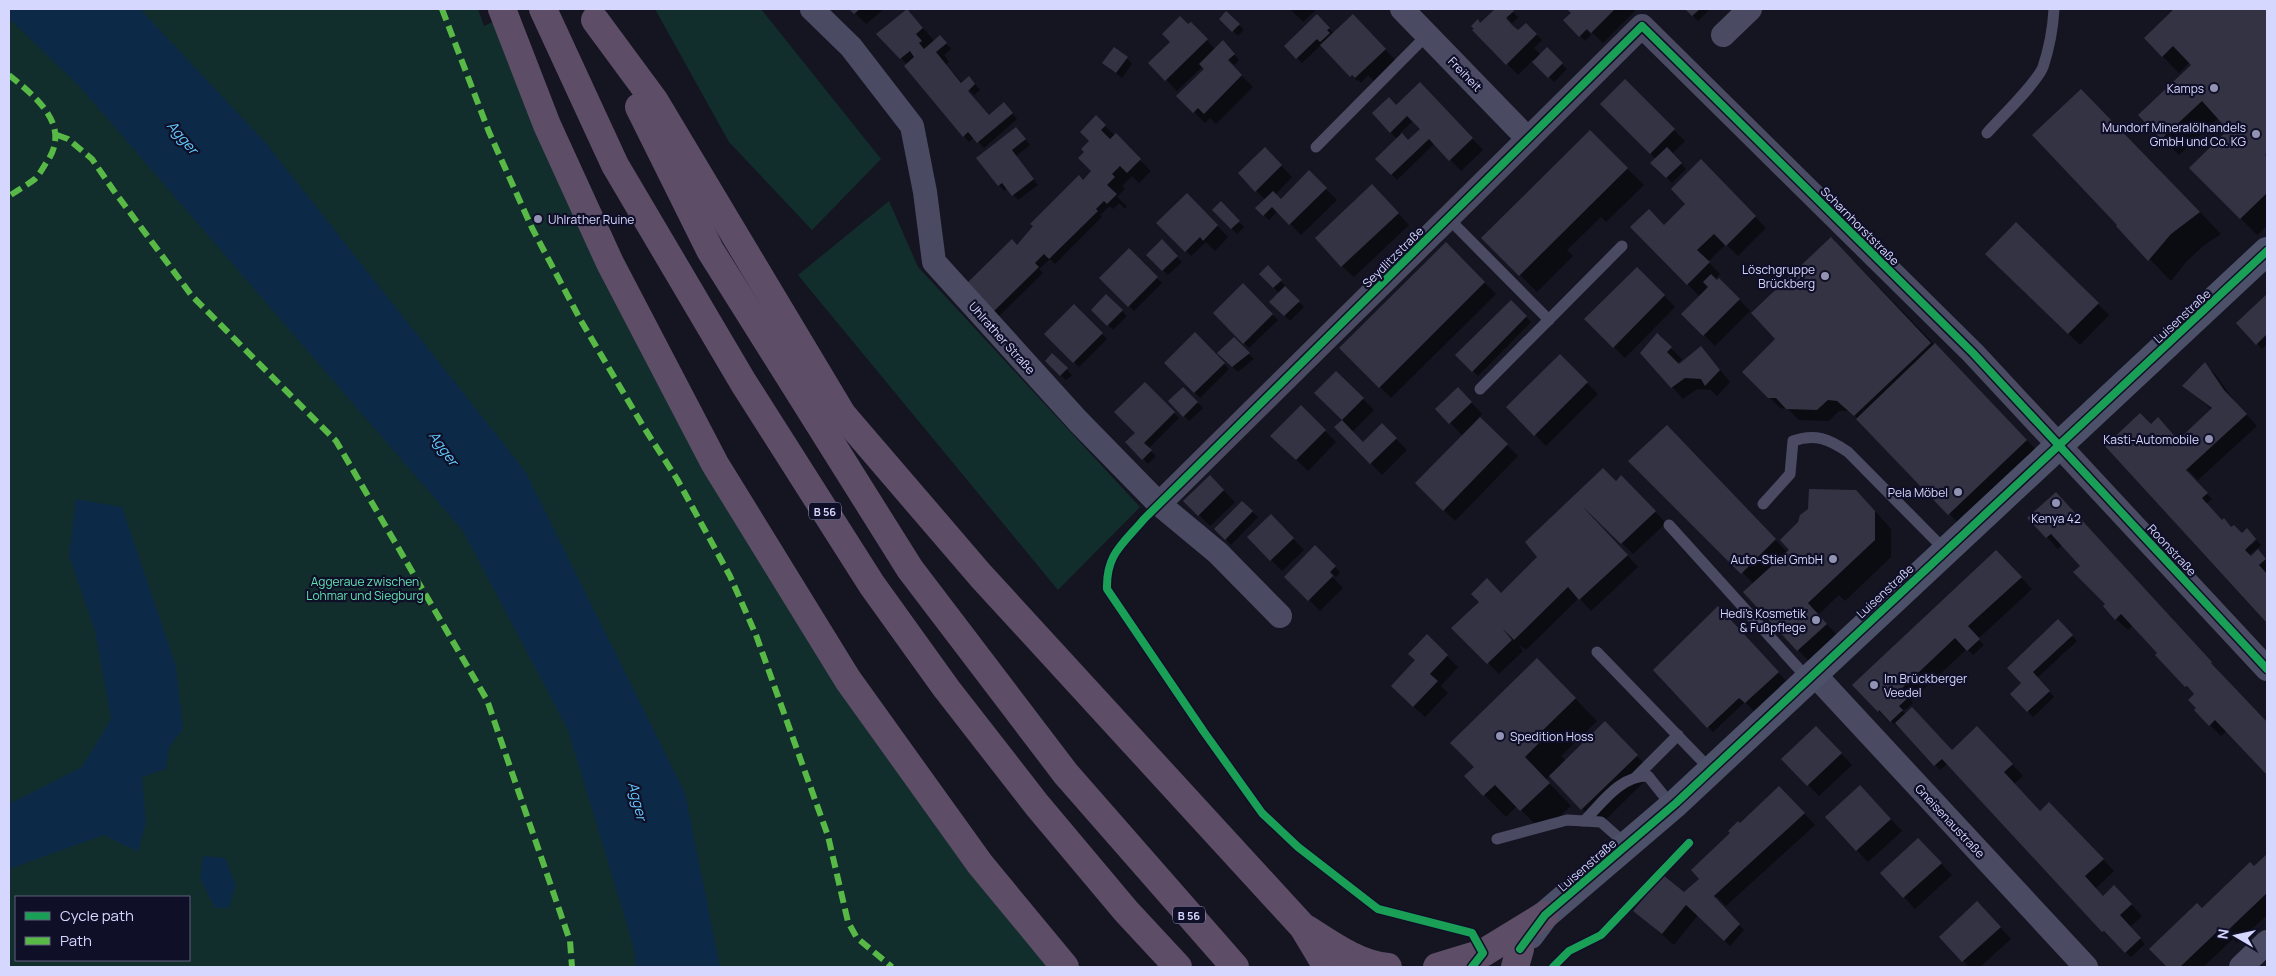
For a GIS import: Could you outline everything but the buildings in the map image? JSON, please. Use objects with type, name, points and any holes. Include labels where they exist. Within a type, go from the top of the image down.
[{"type":"highway","points":[[502,9],[547,125],[610,263],[715,464],[848,680],[980,864],[1065,967]]},
{"type":"highway","name":"B 56","points":[[543,9],[615,165],[743,382],[872,585],[946,688],[1038,805],[1126,911],[1178,967]]},
{"type":"highway","points":[[593,14],[654,100],[842,414],[988,583],[1303,927],[1327,967]]},
{"type":"highway","name":"B 56","points":[[593,14],[710,250],[910,569],[1066,774],[1235,967]]},
{"type":"highway","points":[[1437,967],[1483,953],[1545,915]]},
{"type":"highway","points":[[1303,927],[1350,956],[1376,966],[1388,967]]},
{"type":"main road","name":"Luisenstraße","points":[[1513,961],[1545,915],[1712,770],[2267,251]]},
{"type":"street","name":"Uhlrather Straße","points":[[812,9],[851,47],[912,126],[925,192],[934,262],[1071,414],[1159,504],[1218,553],[1280,616]]},
{"type":"street","name":"Freiheit","points":[[1402,9],[1528,139]]},
{"type":"street","points":[[1723,35],[1750,9]]},
{"type":"street","name":"Seydlitzstraße","points":[[1159,504],[1642,26]]},
{"type":"street","name":"Scharnhorststraße","points":[[1642,26],[1973,353],[2060,446]]},
{"type":"street","name":"Roonstraße","points":[[2060,446],[2267,669]]},
{"type":"street","name":"Gneisenaustraße","points":[[1812,677],[2086,967]]},
{"type":"street","points":[[2241,967],[2267,942]]},
{"type":"lane","points":[[1987,132],[2022,95],[2043,68],[2053,24],[2054,9]]},
{"type":"lane","points":[[1316,147],[1427,35]]},
{"type":"lane","points":[[1448,218],[1549,320]]},
{"type":"lane","points":[[1480,390],[1622,246]]},
{"type":"lane","points":[[1763,504],[1790,474],[1793,441],[1806,436],[1817,436],[1832,441],[1848,452],[1946,551]]},
{"type":"lane","points":[[1669,525],[1812,677]]},
{"type":"lane","points":[[1597,652],[1712,770]]},
{"type":"lane","points":[[1584,821],[1624,782],[1637,776],[1678,734]]},
{"type":"lane","points":[[1637,776],[1648,776],[1672,806]]},
{"type":"lane","points":[[1496,839],[1567,820],[1601,822],[1627,845]]},
{"type":"green space","name":"Aggeraue zwischen Lohmar und Siegburg","points":[[9,9],[478,9],[484,26],[497,20],[664,392],[1061,967],[9,967]]},
{"type":"green space","points":[[655,9],[761,9],[881,159],[812,230],[729,142]]},
{"type":"green space","points":[[889,201],[918,267],[1140,507],[1058,590],[798,275]]},
{"type":"water","name":"Agger","points":[[9,9],[140,9],[265,142],[525,471],[685,793],[720,967],[636,967],[634,948],[568,730],[463,531],[81,88],[9,18]]},
{"type":"water","points":[[76,499],[122,507],[176,666],[183,729],[169,748],[166,769],[142,777],[146,822],[138,852],[104,835],[9,869],[9,804],[82,767],[111,719],[95,631],[69,556]]},
{"type":"water","points":[[203,856],[225,858],[236,885],[229,908],[215,908],[200,878]]},
{"type":"marked path","points":[[442,9],[489,132],[532,228],[580,319],[643,426],[677,479],[730,576],[756,635],[828,836],[848,922],[857,938],[892,967]]},
{"type":"marked path","points":[[9,75],[30,93],[48,113],[55,137],[53,149],[38,176],[9,196]]},
{"type":"marked path","points":[[57,135],[68,139],[92,159],[192,296],[336,441],[487,700],[570,941],[572,967]]},
{"type":"cycle path","points":[[1472,967],[1483,953],[1472,933],[1378,909],[1298,847],[1262,813],[1204,732],[1107,589],[1107,577],[1109,567],[1117,550],[1144,519],[1642,26],[1973,353],[2267,669]]},
{"type":"cycle path","points":[[1520,949],[1545,915],[1676,803],[2267,251]]},
{"type":"cycle path","points":[[1553,967],[1569,951],[1601,935],[1689,843]]},
{"type":"place","name":"Kamps","points":[[2214,88]]},
{"type":"place","name":"Mundorf Mineralölhandels GmbH und Co. KG","points":[[2256,134]]},
{"type":"place","name":"Uhlrather Ruine","points":[[538,219]]},
{"type":"place","name":"Löschgruppe Brückberg","points":[[1825,276]]},
{"type":"place","name":"Kasti-Automobile","points":[[2209,439]]},
{"type":"place","name":"Pela Möbel","points":[[1958,492]]},
{"type":"place","name":"Kenya 42","points":[[2056,503]]},
{"type":"place","name":"Auto-Stiel GmbH","points":[[1833,559]]},
{"type":"place","name":"Hedi's Kosmetik & Fußpflege","points":[[1816,620]]},
{"type":"place","name":"Im Brückberger Veedel","points":[[1874,685]]},
{"type":"place","name":"Spedition Hoss","points":[[1500,736]]}]
